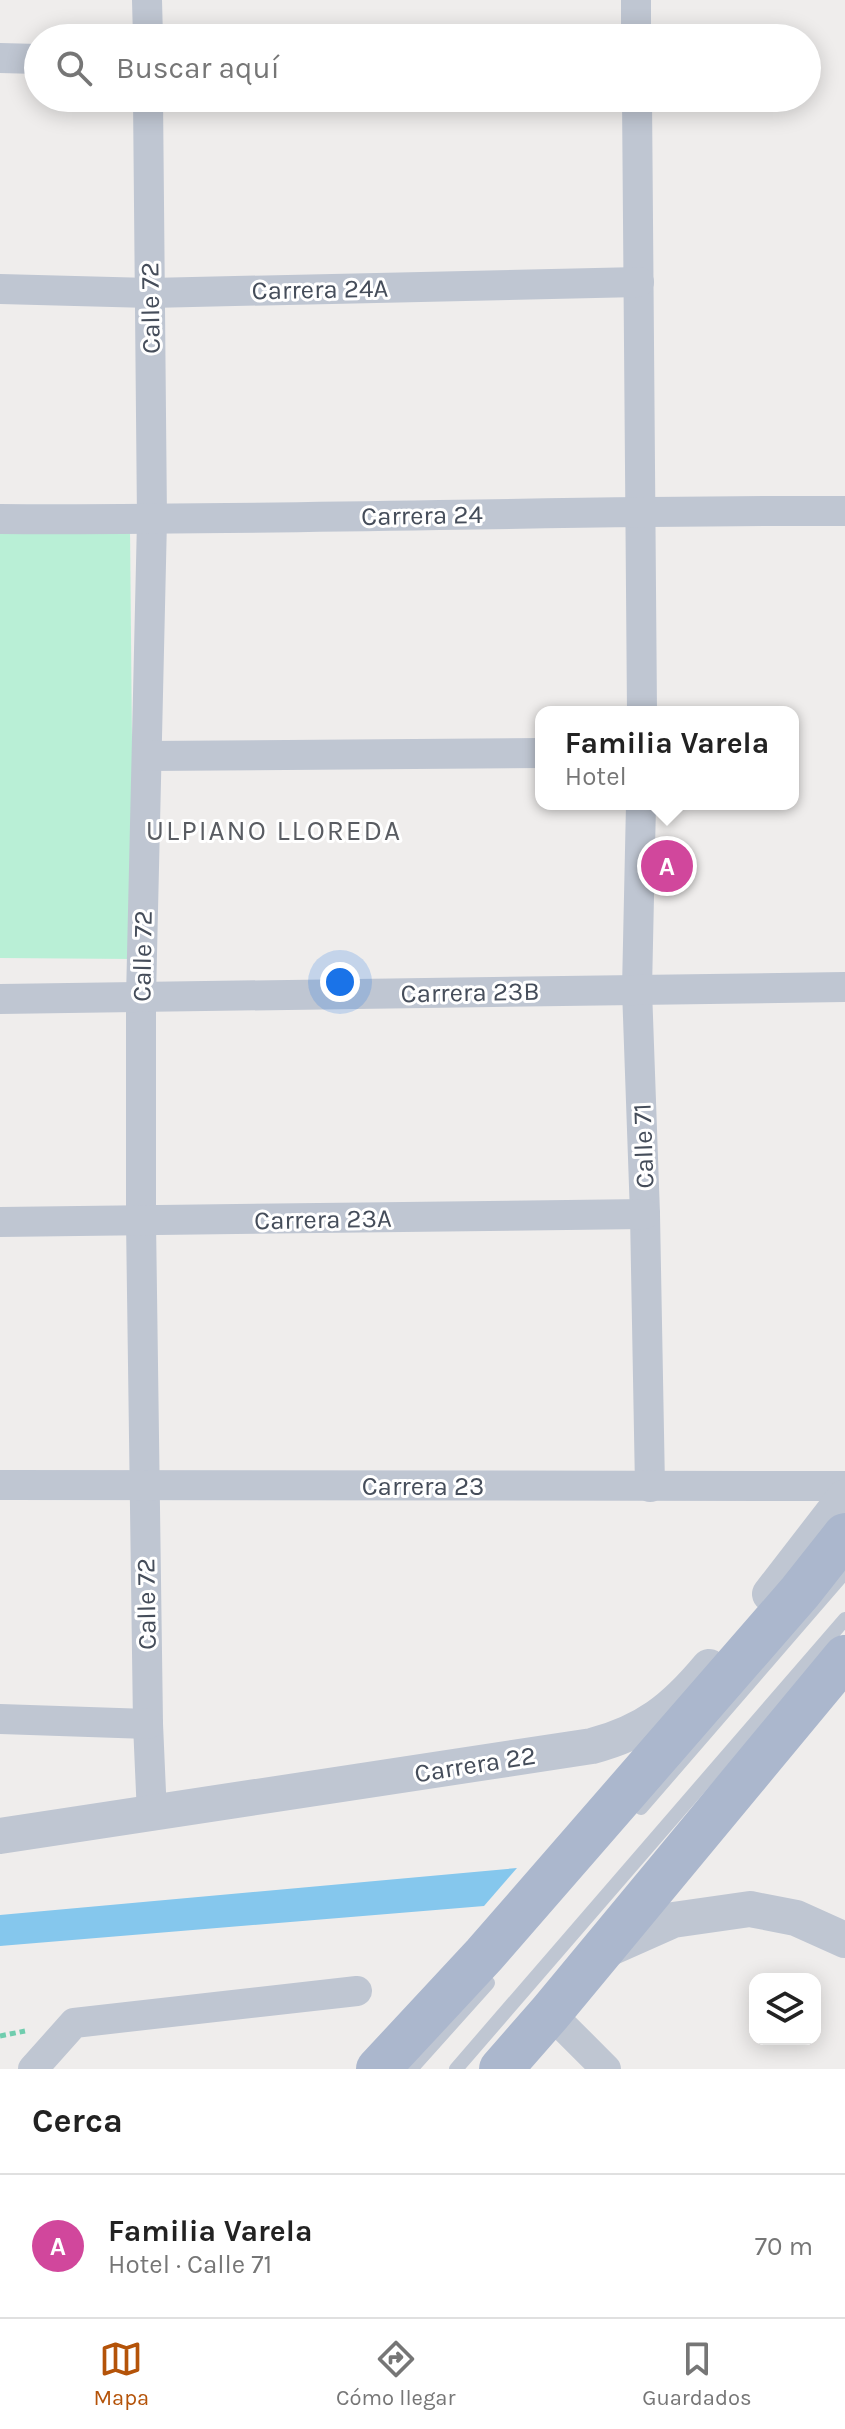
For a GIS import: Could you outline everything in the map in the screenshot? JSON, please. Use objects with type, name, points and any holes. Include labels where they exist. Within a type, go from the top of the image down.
[{"type":"main road","points":[[378,2069],[484,1955],[800,1592],[845,1535]]},
{"type":"main road","points":[[501,2069],[845,1657]]},
{"type":"street","points":[[147,0],[148,24]]},
{"type":"street","points":[[636,0],[636,24]]},
{"type":"street","points":[[0,58],[24,59]]},
{"type":"street","name":"Calle 72","points":[[148,112],[152,520],[141,998],[141,1221],[152,1815]]},
{"type":"street","points":[[637,112],[642,706]]},
{"type":"street","name":"Carrera 24A","points":[[0,289],[150,293],[639,282]]},
{"type":"street","name":"Carrera 24","points":[[0,519],[152,520],[640,510],[845,511]]},
{"type":"street","points":[[147,756],[535,753]]},
{"type":"street","name":"Calle 71","points":[[641,810],[637,989],[650,1487]]},
{"type":"street","name":"Carrera 23B","points":[[0,999],[845,987]]},
{"type":"street","name":"Carrera 23A","points":[[0,1222],[645,1214]]},
{"type":"street","name":"Carrera 23","points":[[0,1485],[845,1486]]},
{"type":"street","name":"Carrera 22","points":[[0,1836],[592,1746],[625,1737],[659,1717],[694,1684],[783,1580],[845,1497]]},
{"type":"street","points":[[0,1719],[148,1724]]},
{"type":"street","points":[[600,1953],[673,1920],[750,1909],[796,1918],[845,1940]]},
{"type":"street","points":[[33,2069],[74,2023],[357,1991]]},
{"type":"street","points":[[550,2013],[606,2069]]},
{"type":"lane","points":[[633,1817],[845,1572]]},
{"type":"lane","points":[[456,2069],[845,1619]]},
{"type":"lane","points":[[411,2069],[500,1969]]},
{"type":"green space","points":[[0,527],[130,527],[134,959],[0,958]]},
{"type":"water","points":[[517,1868],[484,1906],[0,1946],[0,1915]]},
{"type":"place","name":"Familia Varela","points":[[667,866]]},
{"type":"district","name":"ULPIANO LLOREDA","points":[[274,830]]}]
